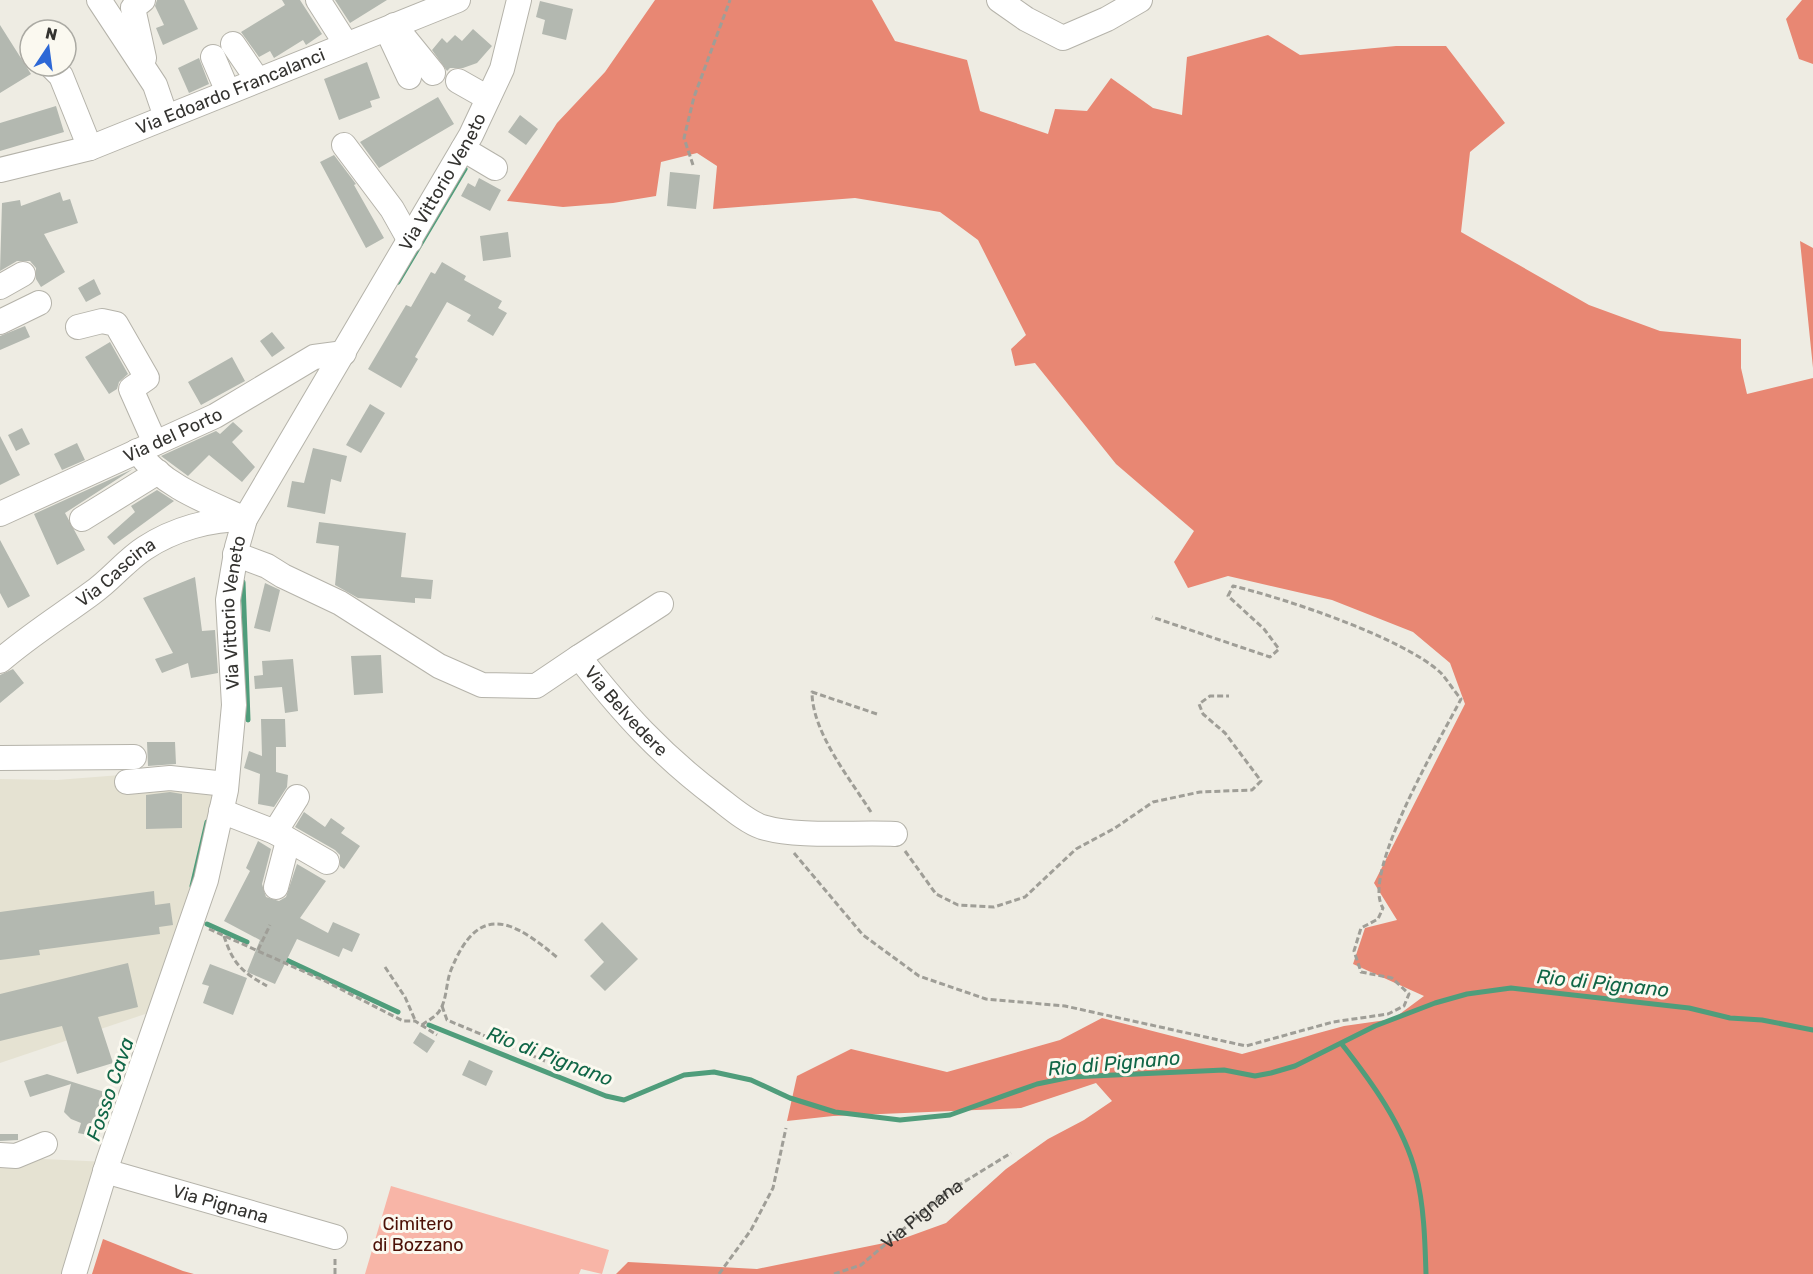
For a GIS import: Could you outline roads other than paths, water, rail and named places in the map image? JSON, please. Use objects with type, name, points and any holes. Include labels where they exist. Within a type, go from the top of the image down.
[{"type":"street","points":[[99,0],[155,85],[166,117]]},
{"type":"street","points":[[143,0],[133,8],[147,72]]},
{"type":"street","points":[[318,0],[346,44]]},
{"type":"street","name":"Via Edoardo Francalanci","points":[[0,170],[90,148],[458,0]]},
{"type":"street","name":"Via Vittorio Veneto","points":[[74,1274],[105,1171],[206,880],[227,773],[234,705],[228,600],[235,554],[245,519],[410,241],[476,157],[488,98],[502,69],[519,0]]},
{"type":"street","points":[[1000,0],[1026,19],[1063,38],[1107,19],[1140,0]]},
{"type":"street","points":[[390,26],[433,73]]},
{"type":"street","points":[[390,26],[409,77]]},
{"type":"street","points":[[228,92],[223,50],[257,79]]},
{"type":"street","points":[[62,78],[90,148]]},
{"type":"street","points":[[458,81],[488,98]]},
{"type":"street","points":[[345,145],[392,209],[410,241]]},
{"type":"street","points":[[0,287],[23,274]]},
{"type":"street","points":[[0,322],[39,303]]},
{"type":"street","points":[[78,327],[102,321],[116,324],[147,378],[131,389],[146,447],[148,465],[206,501],[245,519]]},
{"type":"street","name":"Via del Porto","points":[[0,514],[214,416],[314,357],[344,353]]},
{"type":"street","points":[[82,519],[158,472]]},
{"type":"street","name":"Via Cascina","points":[[0,661],[36,630],[94,592],[144,549],[183,529],[227,519],[245,519]]},
{"type":"street","name":"Via Belvedere","points":[[235,554],[267,566],[340,603],[439,666],[482,685],[536,686],[579,657],[615,703],[656,748],[726,803],[761,827],[801,832],[895,834]]},
{"type":"street","points":[[579,657],[661,604]]},
{"type":"street","points":[[0,758],[134,757]]},
{"type":"street","points":[[186,768],[227,773]]},
{"type":"street","points":[[127,782],[227,773]]},
{"type":"street","points":[[276,887],[282,836],[297,797]]},
{"type":"street","points":[[221,811],[282,836],[327,862]]},
{"type":"street","points":[[0,1155],[16,1156],[45,1144]]},
{"type":"street","name":"Via Pignana","points":[[105,1171],[335,1238]]},
{"type":"waterway","points":[[398,282],[465,169]]},
{"type":"waterway","points":[[243,582],[248,720]]},
{"type":"waterway","points":[[192,886],[207,822]]},
{"type":"waterway","name":"Rio di Pignano","points":[[207,924],[247,942]]},
{"type":"waterway","name":"Rio di Pignano","points":[[280,957],[398,1012]]},
{"type":"waterway","name":"Rio di Pignano","points":[[429,1025],[606,1096],[624,1100],[684,1075],[714,1072],[751,1080],[790,1098],[835,1112],[900,1120],[950,1115],[1037,1084],[1071,1077],[1224,1070],[1255,1076],[1271,1073],[1295,1066],[1375,1026],[1435,1003],[1467,994],[1511,988],[1689,1008],[1730,1018],[1762,1020],[1813,1030]]},
{"type":"waterway","points":[[1341,1043],[1364,1073],[1395,1121],[1411,1156],[1421,1198],[1426,1274]]},
{"type":"water label","name":"Fosso Cava","points":[[110,1089]]},
{"type":"park label","name":"Cimitero di Bozzano","points":[[418,1234]]}]
